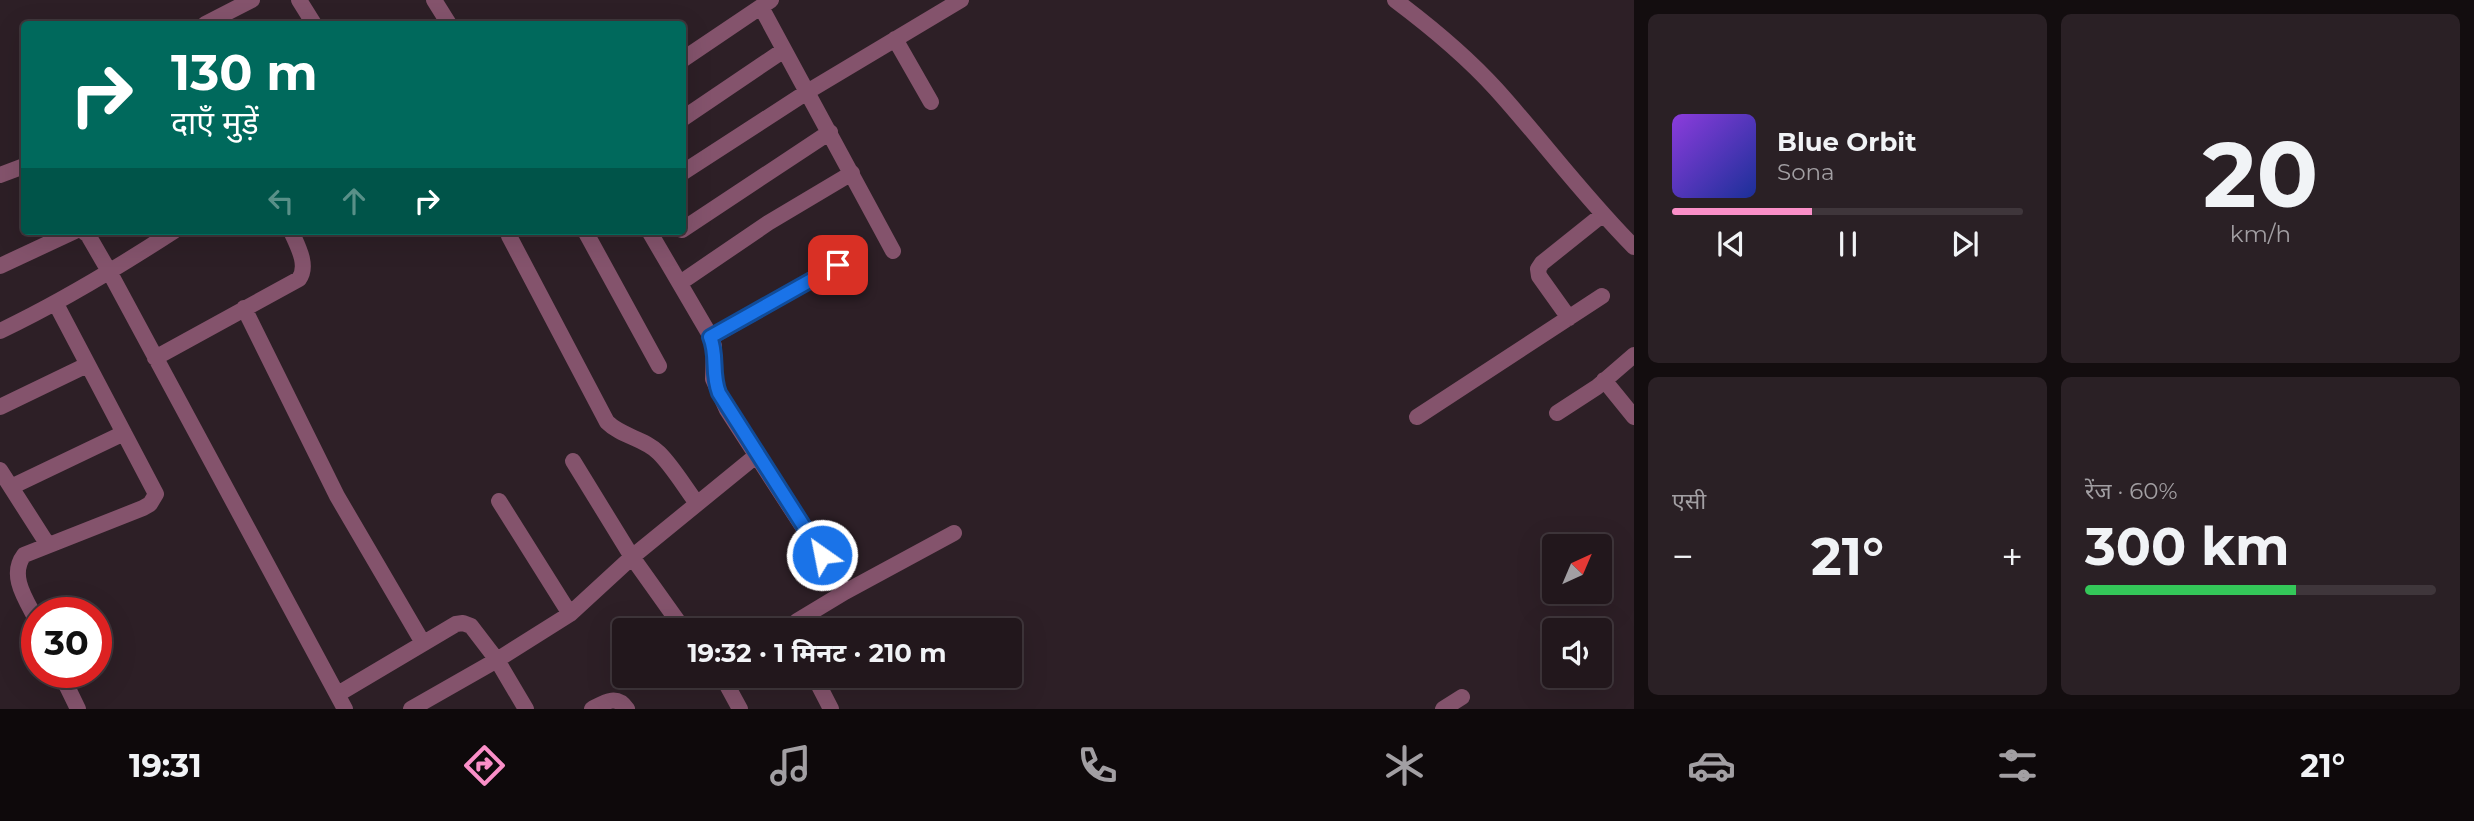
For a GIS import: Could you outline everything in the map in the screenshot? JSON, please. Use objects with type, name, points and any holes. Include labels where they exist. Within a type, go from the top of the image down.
[{"type":"street","points":[[211,21],[252,0]]},
{"type":"street","points":[[299,0],[312,21]]},
{"type":"street","points":[[434,0],[447,21]]},
{"type":"street","points":[[686,170],[807,92],[961,0]]},
{"type":"street","points":[[1395,0],[1446,40],[1494,87],[1602,215],[1634,247]]},
{"type":"street","points":[[686,57],[766,4],[784,50],[893,251]]},
{"type":"street","points":[[895,39],[931,102]]},
{"type":"street","points":[[686,116],[784,50]]},
{"type":"street","points":[[686,227],[830,132]]},
{"type":"street","points":[[0,175],[21,167]]},
{"type":"street","points":[[680,283],[768,223],[852,173]]},
{"type":"street","points":[[1569,318],[1539,276],[1538,270],[1542,263],[1602,215]]},
{"type":"street","points":[[0,266],[66,235]]},
{"type":"street","points":[[88,235],[342,702],[423,643],[456,624],[463,623],[471,626],[497,660],[526,709]]},
{"type":"street","points":[[0,331],[110,273],[168,235]]},
{"type":"street","points":[[155,358],[299,279],[304,266],[295,235]]},
{"type":"street","points":[[510,235],[607,422],[616,431],[659,453],[696,502]]},
{"type":"street","points":[[587,235],[659,366]]},
{"type":"street","points":[[651,235],[714,346],[716,386],[727,410],[845,592]]},
{"type":"street","points":[[658,246],[674,235]]},
{"type":"street","points":[[710,337],[838,265]]},
{"type":"street","points":[[1417,417],[1602,296]]},
{"type":"street","points":[[26,597],[17,568],[24,555],[142,508],[155,498],[155,489],[55,304]]},
{"type":"street","points":[[244,308],[337,496],[423,643]]},
{"type":"street","points":[[1557,413],[1634,355]]},
{"type":"street","points":[[0,407],[87,365]]},
{"type":"street","points":[[1604,380],[1634,417]]},
{"type":"street","points":[[11,487],[124,433]]},
{"type":"street","points":[[411,709],[570,614],[696,502],[757,455]]},
{"type":"street","points":[[573,461],[632,557],[675,618]]},
{"type":"street","points":[[0,470],[48,545]]},
{"type":"street","points":[[499,501],[570,614]]},
{"type":"street","points":[[802,618],[954,533]]},
{"type":"street","points":[[68,688],[78,709]]},
{"type":"street","points":[[729,688],[740,709]]},
{"type":"street","points":[[820,688],[831,709]]},
{"type":"street","points":[[1443,709],[1462,697]]},
{"type":"street","points":[[592,709],[612,699],[620,701],[627,709]]},
{"type":"route","points":[[822,555],[727,410],[713,379],[714,346],[710,337],[838,265]]}]
